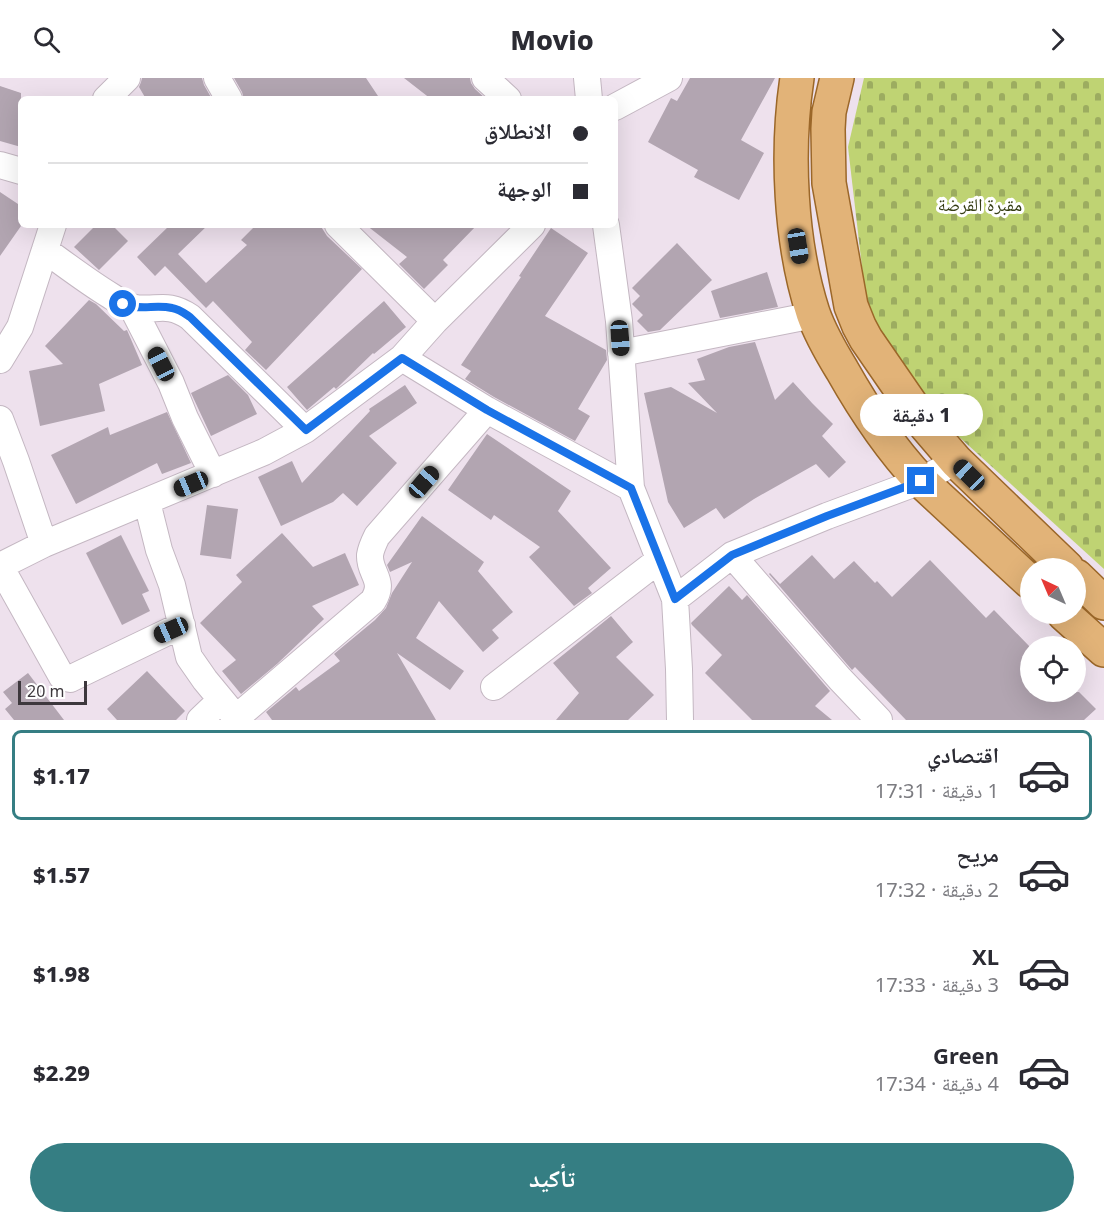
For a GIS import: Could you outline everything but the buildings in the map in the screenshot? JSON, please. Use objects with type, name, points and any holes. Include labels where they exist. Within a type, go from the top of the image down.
[{"type":"main road","points":[[797,78],[792,125],[792,196],[795,226],[805,286],[827,346],[859,400],[907,466],[1020,573]]},
{"type":"main road","points":[[837,78],[829,112],[829,183],[851,306],[859,326],[926,426],[956,462],[1057,558]]},
{"type":"main road","points":[[1086,586],[1104,603]]},
{"type":"main road","points":[[1075,624],[1104,650]]},
{"type":"street","points":[[109,96],[127,78]]},
{"type":"street","points":[[217,78],[227,96]]},
{"type":"street","points":[[485,78],[505,96]]},
{"type":"street","points":[[587,78],[589,96]]},
{"type":"street","points":[[618,105],[669,78]]},
{"type":"street","points":[[0,165],[18,170]]},
{"type":"street","points":[[0,360],[10,321],[45,250],[52,228]]},
{"type":"street","points":[[341,228],[435,321]]},
{"type":"street","points":[[182,625],[70,679],[62,677],[0,566],[44,544],[264,452],[306,430],[402,358],[524,228]]},
{"type":"street","points":[[606,228],[619,321],[631,488],[675,599],[680,720]]},
{"type":"street","points":[[45,250],[102,291],[132,307],[170,307],[190,317],[306,430]]},
{"type":"street","points":[[132,307],[171,383],[184,418],[213,474]]},
{"type":"street","points":[[621,354],[814,315]]},
{"type":"street","points":[[402,358],[487,410],[631,488]]},
{"type":"street","points":[[200,720],[232,713],[373,601],[378,593],[378,582],[370,556],[377,536],[487,410]]},
{"type":"street","points":[[0,419],[44,544]]},
{"type":"street","points":[[675,599],[732,555],[921,481],[956,462]]},
{"type":"street","points":[[147,502],[159,550],[172,585],[189,657],[232,713]]},
{"type":"street","points":[[732,555],[840,679],[879,720]]},
{"type":"street","points":[[495,687],[659,560]]},
{"type":"green space","name":"مقبرة القرضة","points":[[864,78],[1104,78],[1104,569],[923,404],[868,318],[848,147]]},
{"type":"route","points":[[123,304],[147,308],[170,307],[190,317],[306,430],[402,358],[487,410],[631,488],[675,599],[732,555],[921,481]]}]
